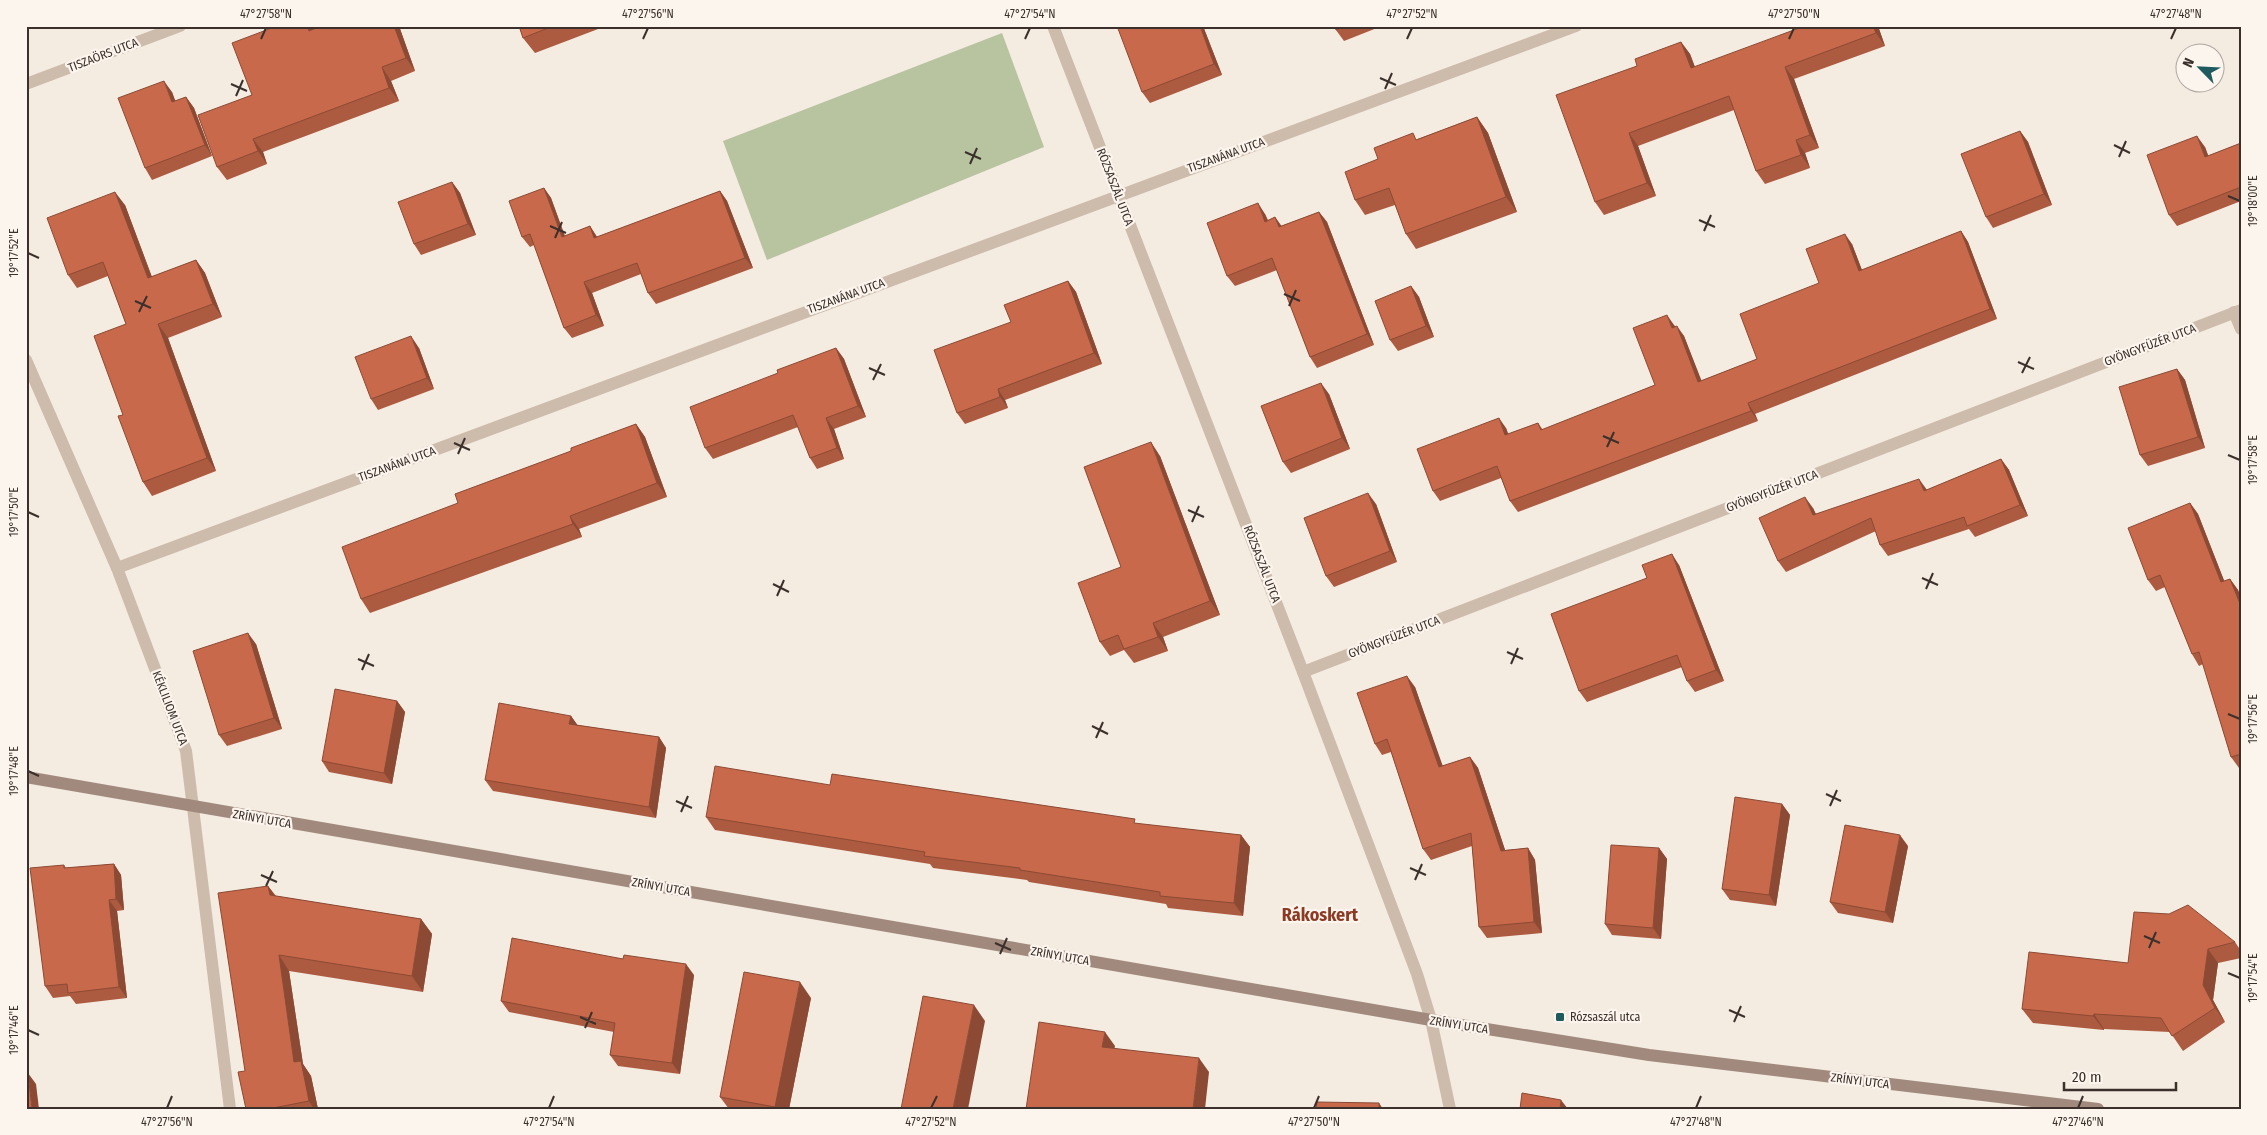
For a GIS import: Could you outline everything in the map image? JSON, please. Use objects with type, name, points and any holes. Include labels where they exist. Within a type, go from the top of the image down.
[{"type":"main road","name":"ZRÍNYI UTCA","points":[[26,777],[1431,1020],[1649,1055],[2098,1109]]},
{"type":"street","name":"TISZAÖRS UTCA","points":[[26,84],[180,26]]},
{"type":"street","name":"RÓZSASZÁL UTCA","points":[[1053,26],[1303,672],[1417,974],[1431,1020],[1450,1109]]},
{"type":"street","name":"TISZANÁNA UTCA","points":[[117,568],[1576,26]]},
{"type":"street","name":"GYÖNGYFÜZÉR UTCA","points":[[1303,672],[2238,311]]},
{"type":"street","points":[[2238,311],[2241,329]]},
{"type":"street","name":"KÉKLILIOM UTCA","points":[[26,360],[117,568],[186,751],[230,1109]]},
{"type":"green space","points":[[1002,33],[1044,147],[767,260],[723,141]]},
{"type":"building","points":[[277,26],[307,26],[309,31],[321,26],[394,26],[406,58],[382,67],[389,88],[253,139],[258,151],[217,167],[198,115],[252,95],[232,43]]},
{"type":"building","points":[[519,26],[553,26],[523,38]]},
{"type":"building","points":[[1117,26],[1159,26],[1160,28],[1164,26],[1200,26],[1214,64],[1142,92]]},
{"type":"building","points":[[1335,26],[1345,26],[1336,30]]},
{"type":"building","points":[[1801,26],[1873,26],[1876,33],[1785,67],[1810,135],[1796,140],[1801,155],[1756,171],[1729,96],[1629,133],[1647,183],[1595,202],[1556,95],[1637,66],[1635,59],[1681,42],[1691,68]]},
{"type":"building","points":[[164,81],[172,102],[186,97],[205,145],[145,168],[118,98]]},
{"type":"building","points":[[1477,117],[1506,197],[1406,234],[1389,188],[1355,200],[1345,172],[1378,159],[1374,148],[1413,133],[1416,140]]},
{"type":"building","points":[[2020,131],[2044,194],[1986,217],[1961,154]]},
{"type":"building","points":[[2197,136],[2205,157],[2241,143],[2241,187],[2169,215],[2147,155]]},
{"type":"building","points":[[452,182],[468,224],[414,244],[398,202]]},
{"type":"building","points":[[544,188],[562,237],[590,226],[594,238],[720,191],[745,258],[648,293],[637,263],[584,282],[596,315],[564,328],[530,234],[522,237],[509,201]]},
{"type":"building","points":[[115,192],[148,278],[196,260],[213,304],[158,324],[207,458],[143,482],[118,416],[123,415],[94,336],[126,324],[103,262],[68,275],[47,218]]},
{"type":"building","points":[[1258,203],[1265,222],[1275,217],[1279,227],[1319,212],[1367,334],[1310,357],[1272,258],[1227,276],[1207,223]]},
{"type":"building","points":[[1961,231],[1990,309],[1748,403],[1751,411],[1510,501],[1497,466],[1433,491],[1417,449],[1499,418],[1505,435],[1538,423],[1541,430],[1655,385],[1633,328],[1667,315],[1672,328],[1677,326],[1698,382],[1757,359],[1740,314],[1819,283],[1806,249],[1845,234],[1859,271]]},
{"type":"building","points":[[1068,281],[1094,353],[998,389],[1000,397],[957,413],[934,350],[1011,322],[1004,305]]},
{"type":"building","points":[[1411,286],[1426,326],[1390,340],[1375,301]]},
{"type":"building","points":[[411,336],[427,378],[371,399],[355,357]]},
{"type":"building","points":[[836,348],[858,406],[826,418],[837,448],[810,458],[793,415],[705,448],[690,407],[778,373],[777,370]]},
{"type":"building","points":[[2177,369],[2198,437],[2140,455],[2119,387]]},
{"type":"building","points":[[1321,383],[1342,438],[1283,462],[1261,406]]},
{"type":"building","points":[[636,424],[657,483],[570,516],[573,524],[361,599],[342,547],[458,503],[455,494],[571,451],[571,448]]},
{"type":"building","points":[[1151,442],[1210,601],[1153,623],[1158,637],[1124,649],[1118,635],[1100,642],[1078,583],[1121,567],[1084,467]]},
{"type":"building","points":[[2001,459],[2020,505],[1967,526],[1964,517],[1880,545],[1871,518],[1778,561],[1759,518],[1805,497],[1813,515],[1919,479],[1924,491]]},
{"type":"building","points":[[1368,493],[1390,551],[1326,576],[1304,518]]},
{"type":"building","points":[[2190,503],[2221,582],[2230,579],[2241,606],[2241,754],[2231,757],[2199,652],[2192,654],[2160,575],[2148,580],[2128,528]]},
{"type":"building","points":[[1672,554],[1716,670],[1687,681],[1677,655],[1579,691],[1551,614],[1647,578],[1642,565]]},
{"type":"building","points":[[248,633],[274,718],[219,735],[193,651]]},
{"type":"building","points":[[1407,676],[1439,767],[1470,757],[1501,851],[1528,848],[1534,922],[1479,927],[1471,833],[1423,849],[1387,739],[1375,744],[1357,693]]},
{"type":"building","points":[[335,689],[397,701],[384,773],[322,761]]},
{"type":"building","points":[[499,703],[571,716],[569,724],[659,737],[649,807],[485,780]]},
{"type":"building","points":[[715,766],[830,785],[832,774],[1135,819],[1134,823],[1241,835],[1234,903],[1160,896],[1160,892],[1020,870],[1020,868],[924,856],[925,852],[706,817]]},
{"type":"building","points":[[1735,797],[1782,804],[1769,895],[1722,889]]},
{"type":"building","points":[[1845,825],[1900,835],[1885,912],[1830,902]]},
{"type":"building","points":[[1611,845],[1659,848],[1653,928],[1605,924]]},
{"type":"building","points":[[114,864],[116,899],[109,900],[119,987],[68,993],[67,984],[45,986],[30,868],[64,865],[64,868]]},
{"type":"building","points":[[268,886],[270,895],[421,919],[412,976],[279,955],[294,1062],[301,1061],[309,1101],[268,1109],[246,1109],[238,1072],[245,1071],[218,893]]},
{"type":"building","points":[[2188,905],[2235,942],[2208,949],[2203,985],[2215,1008],[2172,1036],[2161,1018],[2094,1014],[2093,1016],[2022,1009],[2029,952],[2128,963],[2134,912],[2169,914]]},
{"type":"building","points":[[512,938],[623,959],[624,955],[686,964],[672,1063],[610,1055],[615,1023],[501,1001]]},
{"type":"building","points":[[744,972],[800,982],[775,1107],[720,1097]]},
{"type":"building","points":[[923,996],[974,1005],[953,1109],[901,1109]]},
{"type":"building","points":[[1039,1022],[1105,1032],[1102,1047],[1199,1058],[1193,1109],[1026,1109]]},
{"type":"building","points":[[26,1073],[28,1073],[32,1109],[26,1109]]},
{"type":"building","points":[[1522,1093],[1561,1100],[1560,1109],[1520,1109]]},
{"type":"building","points":[[1317,1102],[1379,1103],[1379,1109],[1316,1109]]},
{"type":"place","name":"Rózsaszál utca","points":[[1560,1017]]},
{"type":"district","name":"Rákoskert","points":[[1320,915]]}]
